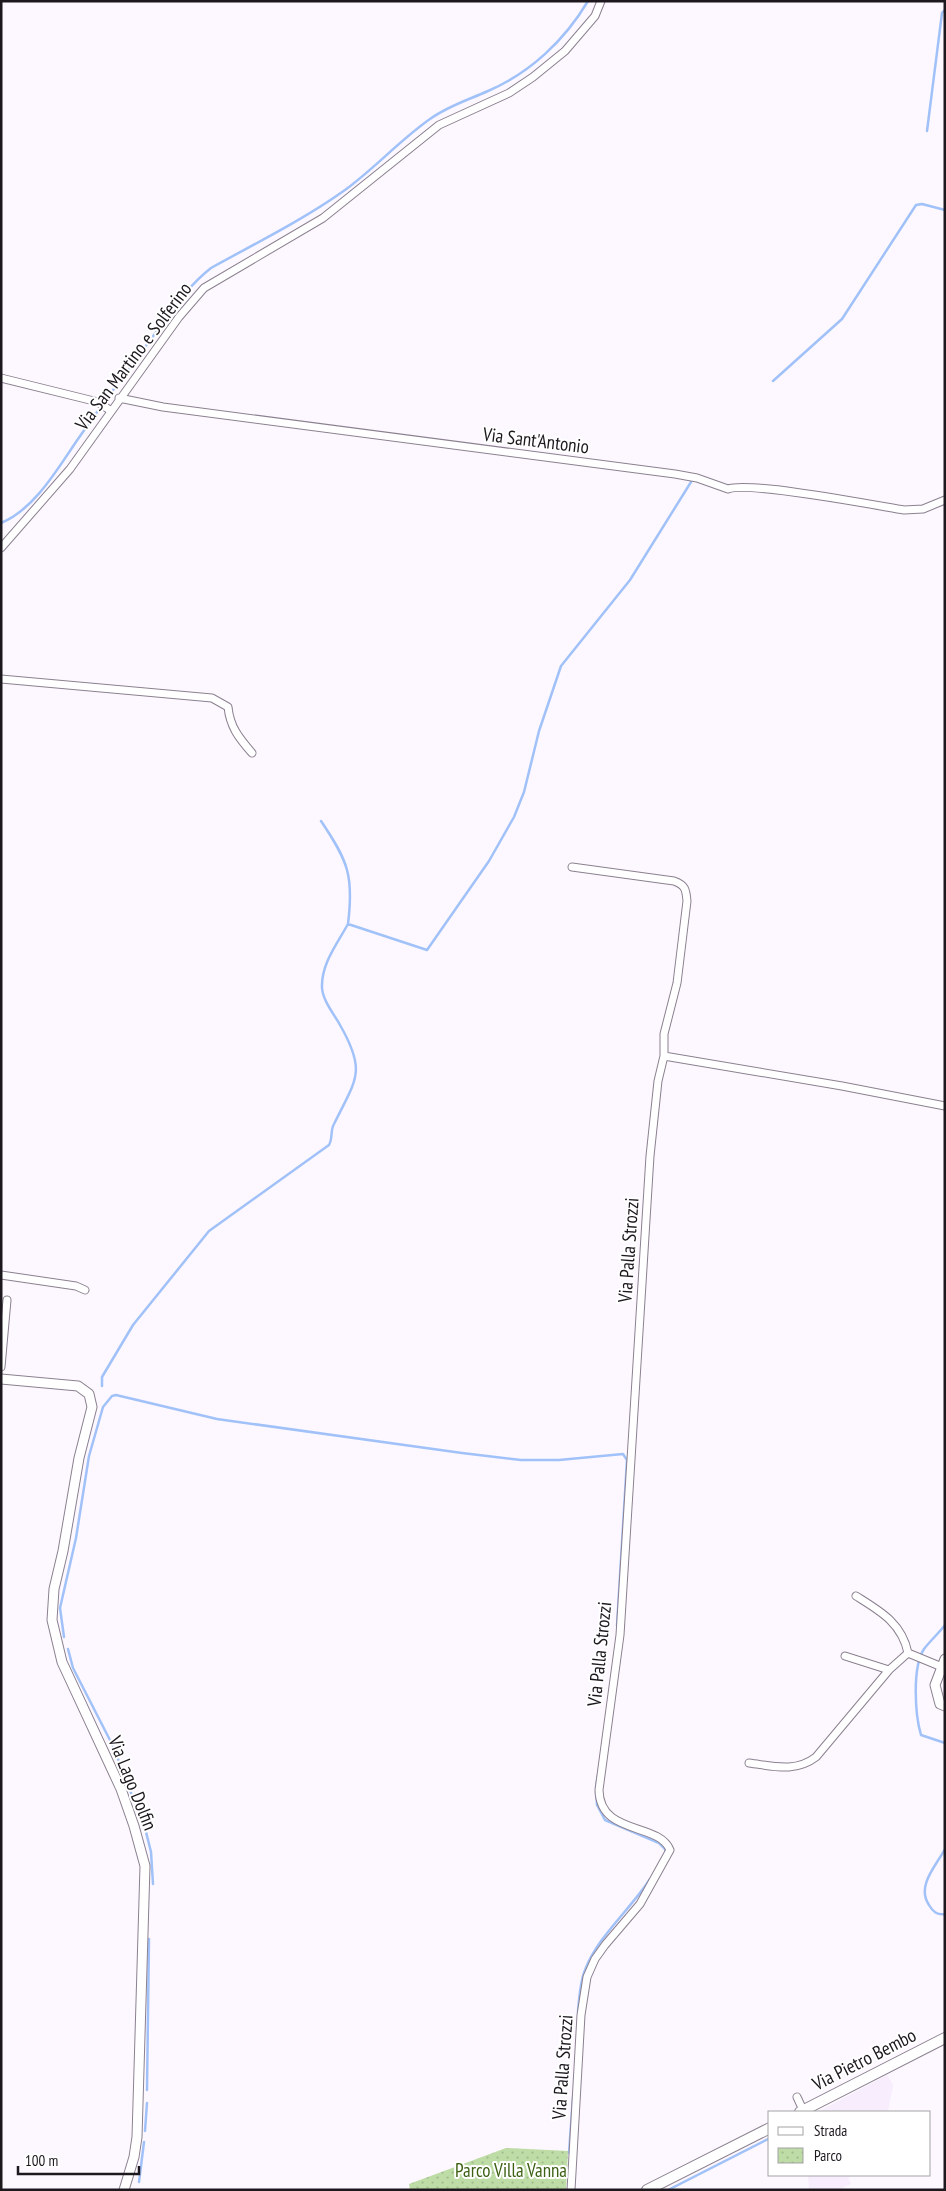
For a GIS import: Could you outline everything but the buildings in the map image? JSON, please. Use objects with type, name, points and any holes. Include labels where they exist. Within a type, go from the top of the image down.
[{"type":"main road","name":"Via Pietro Bembo","points":[[800,2105],[945,2038]]},
{"type":"main road","points":[[647,2190],[768,2129]]},
{"type":"street","name":"Via San Martino e Solferino","points":[[1,548],[70,469],[104,406],[119,398],[179,317],[204,288],[323,218],[439,126],[509,93],[533,76],[565,51],[595,16],[602,1]]},
{"type":"street","points":[[1,378],[104,406]]},
{"type":"street","name":"Via Sant'Antonio","points":[[119,398],[192,411],[675,474],[728,490],[735,487],[776,491],[904,510],[923,509],[945,500]]},
{"type":"street","points":[[1,679],[212,698],[228,707],[230,721],[235,734],[252,753]]},
{"type":"street","name":"Via Palla Strozzi","points":[[571,2190],[581,2015],[587,1977],[595,1959],[605,1944],[640,1904],[670,1850],[663,1841],[608,1815],[602,1806],[599,1796],[620,1634],[650,1156],[658,1081],[664,1056],[664,1034],[681,958],[687,901],[685,888],[682,884],[572,866]]},
{"type":"street","points":[[664,1056],[842,1086],[945,1106]]},
{"type":"street","points":[[1,1275],[76,1286],[86,1290]]},
{"type":"street","points":[[1,1367],[7,1300]]},
{"type":"street","name":"Via Lago Dolfin","points":[[1,1379],[78,1386],[86,1390],[91,1398],[92,1407],[78,1458],[52,1612],[62,1662],[121,1789],[145,1866],[137,2137],[134,2157],[124,2190]]},
{"type":"street","points":[[856,1596],[883,1613],[899,1629],[911,1654],[940,1663],[935,1685],[940,1704],[945,1706]]},
{"type":"street","points":[[749,1763],[786,1768],[807,1764],[816,1757],[889,1670],[911,1654]]},
{"type":"street","points":[[845,1656],[889,1670]]},
{"type":"shaded area","points":[[887,2075],[893,2085],[888,2111],[820,2111]]},
{"type":"shaded area","points":[[808,2176],[852,2176],[848,2178],[851,2184],[838,2190],[809,2190]]},
{"type":"green space","name":"Parco Villa Vanna","points":[[506,2148],[568,2151],[566,2190],[410,2190],[409,2184]]},
{"type":"waterway","points":[[1,523],[25,508],[45,487],[97,412],[175,306],[203,275],[211,268],[279,231],[345,190],[408,136],[437,114],[503,84],[518,75],[557,42],[569,29],[588,1]]},
{"type":"waterway","points":[[927,131],[942,13],[945,10]]},
{"type":"waterway","points":[[773,381],[842,319],[916,205],[922,204],[945,210]]},
{"type":"waterway","points":[[102,1386],[102,1377],[133,1325],[209,1231],[329,1145],[333,1127],[353,1085],[356,1065],[354,1054],[327,1003],[322,988],[324,971],[335,947],[348,924],[427,950],[489,861],[514,817],[524,792],[539,731],[561,666],[630,580],[691,482]]},
{"type":"waterway","points":[[321,821],[337,847],[347,869],[350,893],[348,924]]},
{"type":"waterway","points":[[64,1637],[60,1608],[76,1538],[89,1456],[103,1407],[112,1396],[116,1395],[217,1419],[521,1460],[559,1460],[623,1454],[627,1460],[617,1626]]},
{"type":"waterway","points":[[945,1625],[924,1649],[920,1657],[916,1679],[917,1716],[921,1735],[945,1743]]},
{"type":"waterway","points":[[68,1649],[73,1668],[113,1746],[146,1832],[151,1852],[153,1884]]},
{"type":"waterway","points":[[596,1787],[598,1775]]},
{"type":"waterway","points":[[596,1792],[597,1805],[605,1820],[659,1843],[665,1849],[666,1854]]},
{"type":"waterway","points":[[945,1849],[929,1876],[925,1891],[932,1910],[945,1914]]},
{"type":"waterway","points":[[578,2012],[582,1980],[591,1958],[606,1934],[650,1879]]},
{"type":"waterway","points":[[147,2090],[149,1939]]},
{"type":"waterway","points":[[569,2153],[573,2097]]},
{"type":"waterway","points":[[145,2131],[147,2103]]},
{"type":"waterway","points":[[668,2190],[768,2139]]},
{"type":"waterway","points":[[139,2182],[144,2142]]}]
